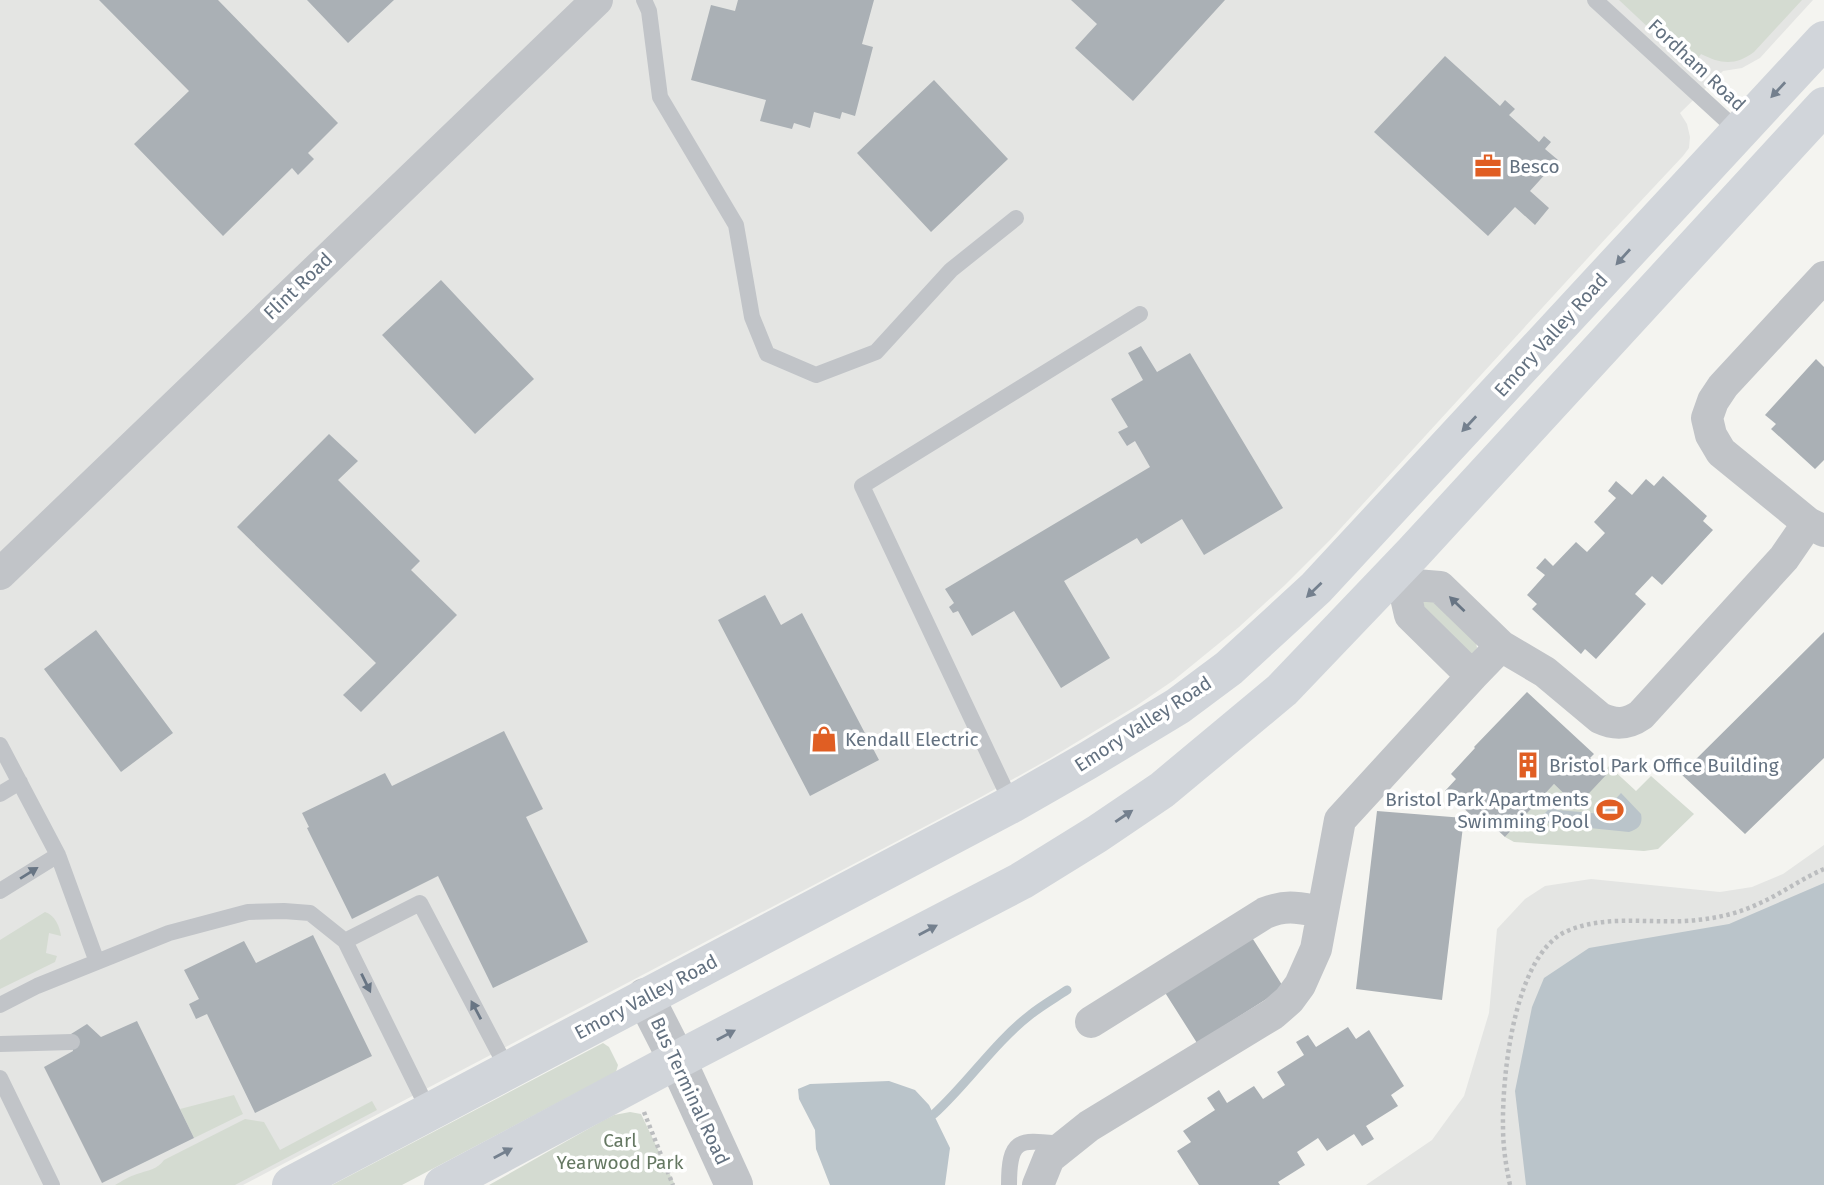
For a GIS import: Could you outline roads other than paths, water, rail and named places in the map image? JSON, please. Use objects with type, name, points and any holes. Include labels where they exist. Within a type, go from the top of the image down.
[{"type":"main road","name":"Emory Valley Road","points":[[443,1185],[1021,881],[1162,790],[1282,690],[1381,563],[1739,132],[1824,40]]},
{"type":"main road","name":"Emory Valley Road","points":[[291,1185],[1012,804],[1178,706],[1229,668],[1316,588],[1381,563],[1824,106]]},
{"type":"street","name":"Flint Road","points":[[0,573],[597,0]]},
{"type":"street","points":[[1381,563],[1440,587],[1501,646],[1545,672],[1600,718],[1610,723],[1632,722],[1783,558],[1816,527],[1721,452],[1711,435],[1707,418],[1713,401],[1723,386],[1824,277]]},
{"type":"street","points":[[1381,563],[1410,615],[1472,676]]},
{"type":"street","points":[[1038,1185],[1049,1158],[1089,1126],[1273,1014],[1289,1000],[1300,985],[1316,949],[1340,820],[1501,646]]},
{"type":"street","points":[[1091,1022],[1265,912],[1291,906],[1322,912]]},
{"type":"street","name":"Bus Terminal Road","points":[[645,997],[734,1185]]},
{"type":"lane","points":[[644,0],[649,10],[660,97],[736,226],[752,317],[767,354],[816,375],[876,352],[951,270],[1016,218]]},
{"type":"lane","name":"Fordham Road","points":[[1595,0],[1739,132]]},
{"type":"lane","points":[[1012,804],[862,486],[1140,314]]},
{"type":"lane","points":[[0,745],[58,855],[97,962]]},
{"type":"lane","points":[[0,794],[20,782]]},
{"type":"lane","points":[[0,891],[58,855]]},
{"type":"lane","points":[[345,941],[420,903],[508,1070]]},
{"type":"lane","points":[[0,1005],[37,986],[169,933],[248,912],[310,913],[345,941],[429,1111]]},
{"type":"lane","points":[[0,1044],[72,1042]]},
{"type":"lane","points":[[0,1078],[52,1185]]},
{"type":"lane","points":[[1009,1185],[1009,1163],[1013,1150],[1022,1143],[1066,1144]]},
{"type":"waterway","points":[[934,1114],[1017,1026],[1067,990]]},
{"type":"place","name":"Besco","points":[[1488,166]]},
{"type":"place","name":"Kendall Electric","points":[[824,739]]},
{"type":"place","name":"Bristol Park Office Building","points":[[1528,765]]},
{"type":"place","name":"Bristol Park Apartments Swimming Pool","points":[[1610,810]]},
{"type":"park label","name":"Carl Yearwood Park","points":[[620,1151]]}]
